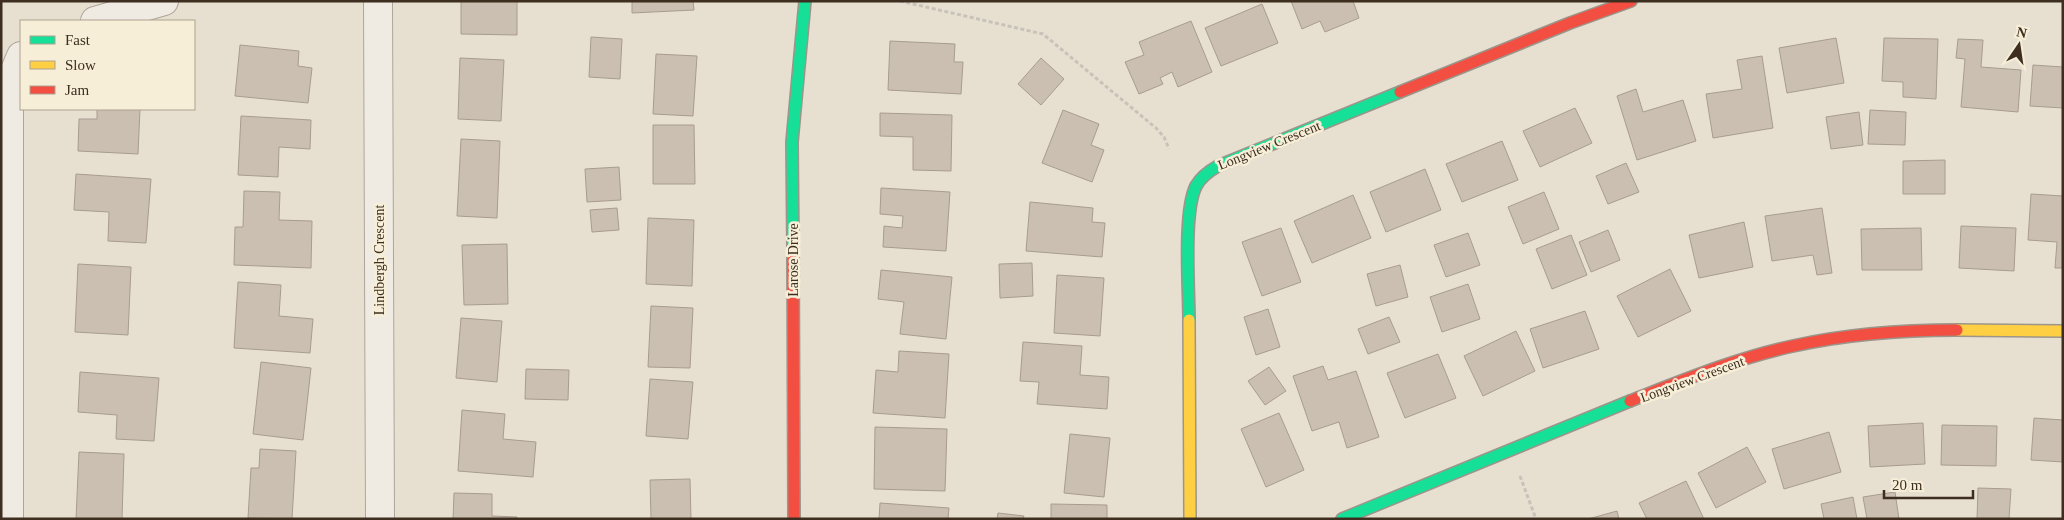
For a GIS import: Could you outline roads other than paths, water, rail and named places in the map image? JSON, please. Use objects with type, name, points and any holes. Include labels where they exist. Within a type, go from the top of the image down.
[{"type":"street","points":[[98,20],[164,1]]},
{"type":"street","name":"Lindbergh Crescent","points":[[378,1],[380,519]]},
{"type":"street","name":"Larose Drive","points":[[794,519],[792,142],[805,1]]},
{"type":"street","name":"Longview Crescent","points":[[1190,519],[1189,214],[1191,199],[1203,175],[1227,162],[1570,23],[1631,1]]},
{"type":"street","points":[[9,519],[5,378],[9,97],[13,74],[20,58]]},
{"type":"street","name":"Longview Crescent","points":[[1342,519],[1729,363],[1803,344],[1874,332],[1916,329],[2063,331]]}]
